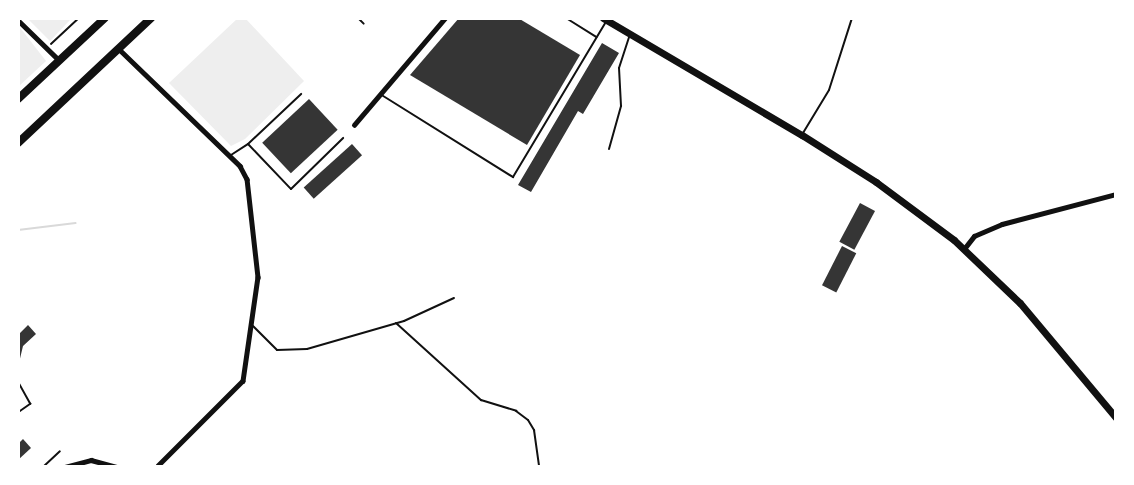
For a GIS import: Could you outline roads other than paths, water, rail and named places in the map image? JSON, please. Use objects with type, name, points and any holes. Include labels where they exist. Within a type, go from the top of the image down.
[{"type":"main road","points":[[18,99],[105,18]]},
{"type":"main road","points":[[18,143],[151,18]]},
{"type":"main road","points":[[604,19],[802,135],[876,182],[964,249],[1020,303],[1116,418]]},
{"type":"street","points":[[354,125],[445,18]]},
{"type":"street","points":[[18,20],[59,60]]},
{"type":"street","points":[[118,48],[230,155],[247,179],[258,277],[253,326],[243,381],[158,466]]},
{"type":"street","points":[[964,249],[974,236],[1002,224],[1116,194]]},
{"type":"street","points":[[65,467],[91,460],[117,467]]},
{"type":"lane","points":[[358,18],[364,24]]},
{"type":"lane","points":[[566,18],[596,37]]},
{"type":"lane","points":[[802,135],[829,90],[852,18]]},
{"type":"lane","points":[[380,94],[513,177],[596,37],[604,19]]},
{"type":"lane","points":[[609,149],[621,106],[619,68],[630,35]]},
{"type":"lane","points":[[230,155],[248,144],[300,94]]},
{"type":"lane","points":[[248,144],[291,189],[343,138]]},
{"type":"lane","points":[[253,326],[277,350],[333,345],[396,323],[454,298]]},
{"type":"lane","points":[[396,323],[481,400],[516,411],[528,420],[534,430],[539,467]]},
{"type":"lane","points":[[43,467],[60,450]]},
{"type":"waterway","points":[[18,230],[76,223]]}]
